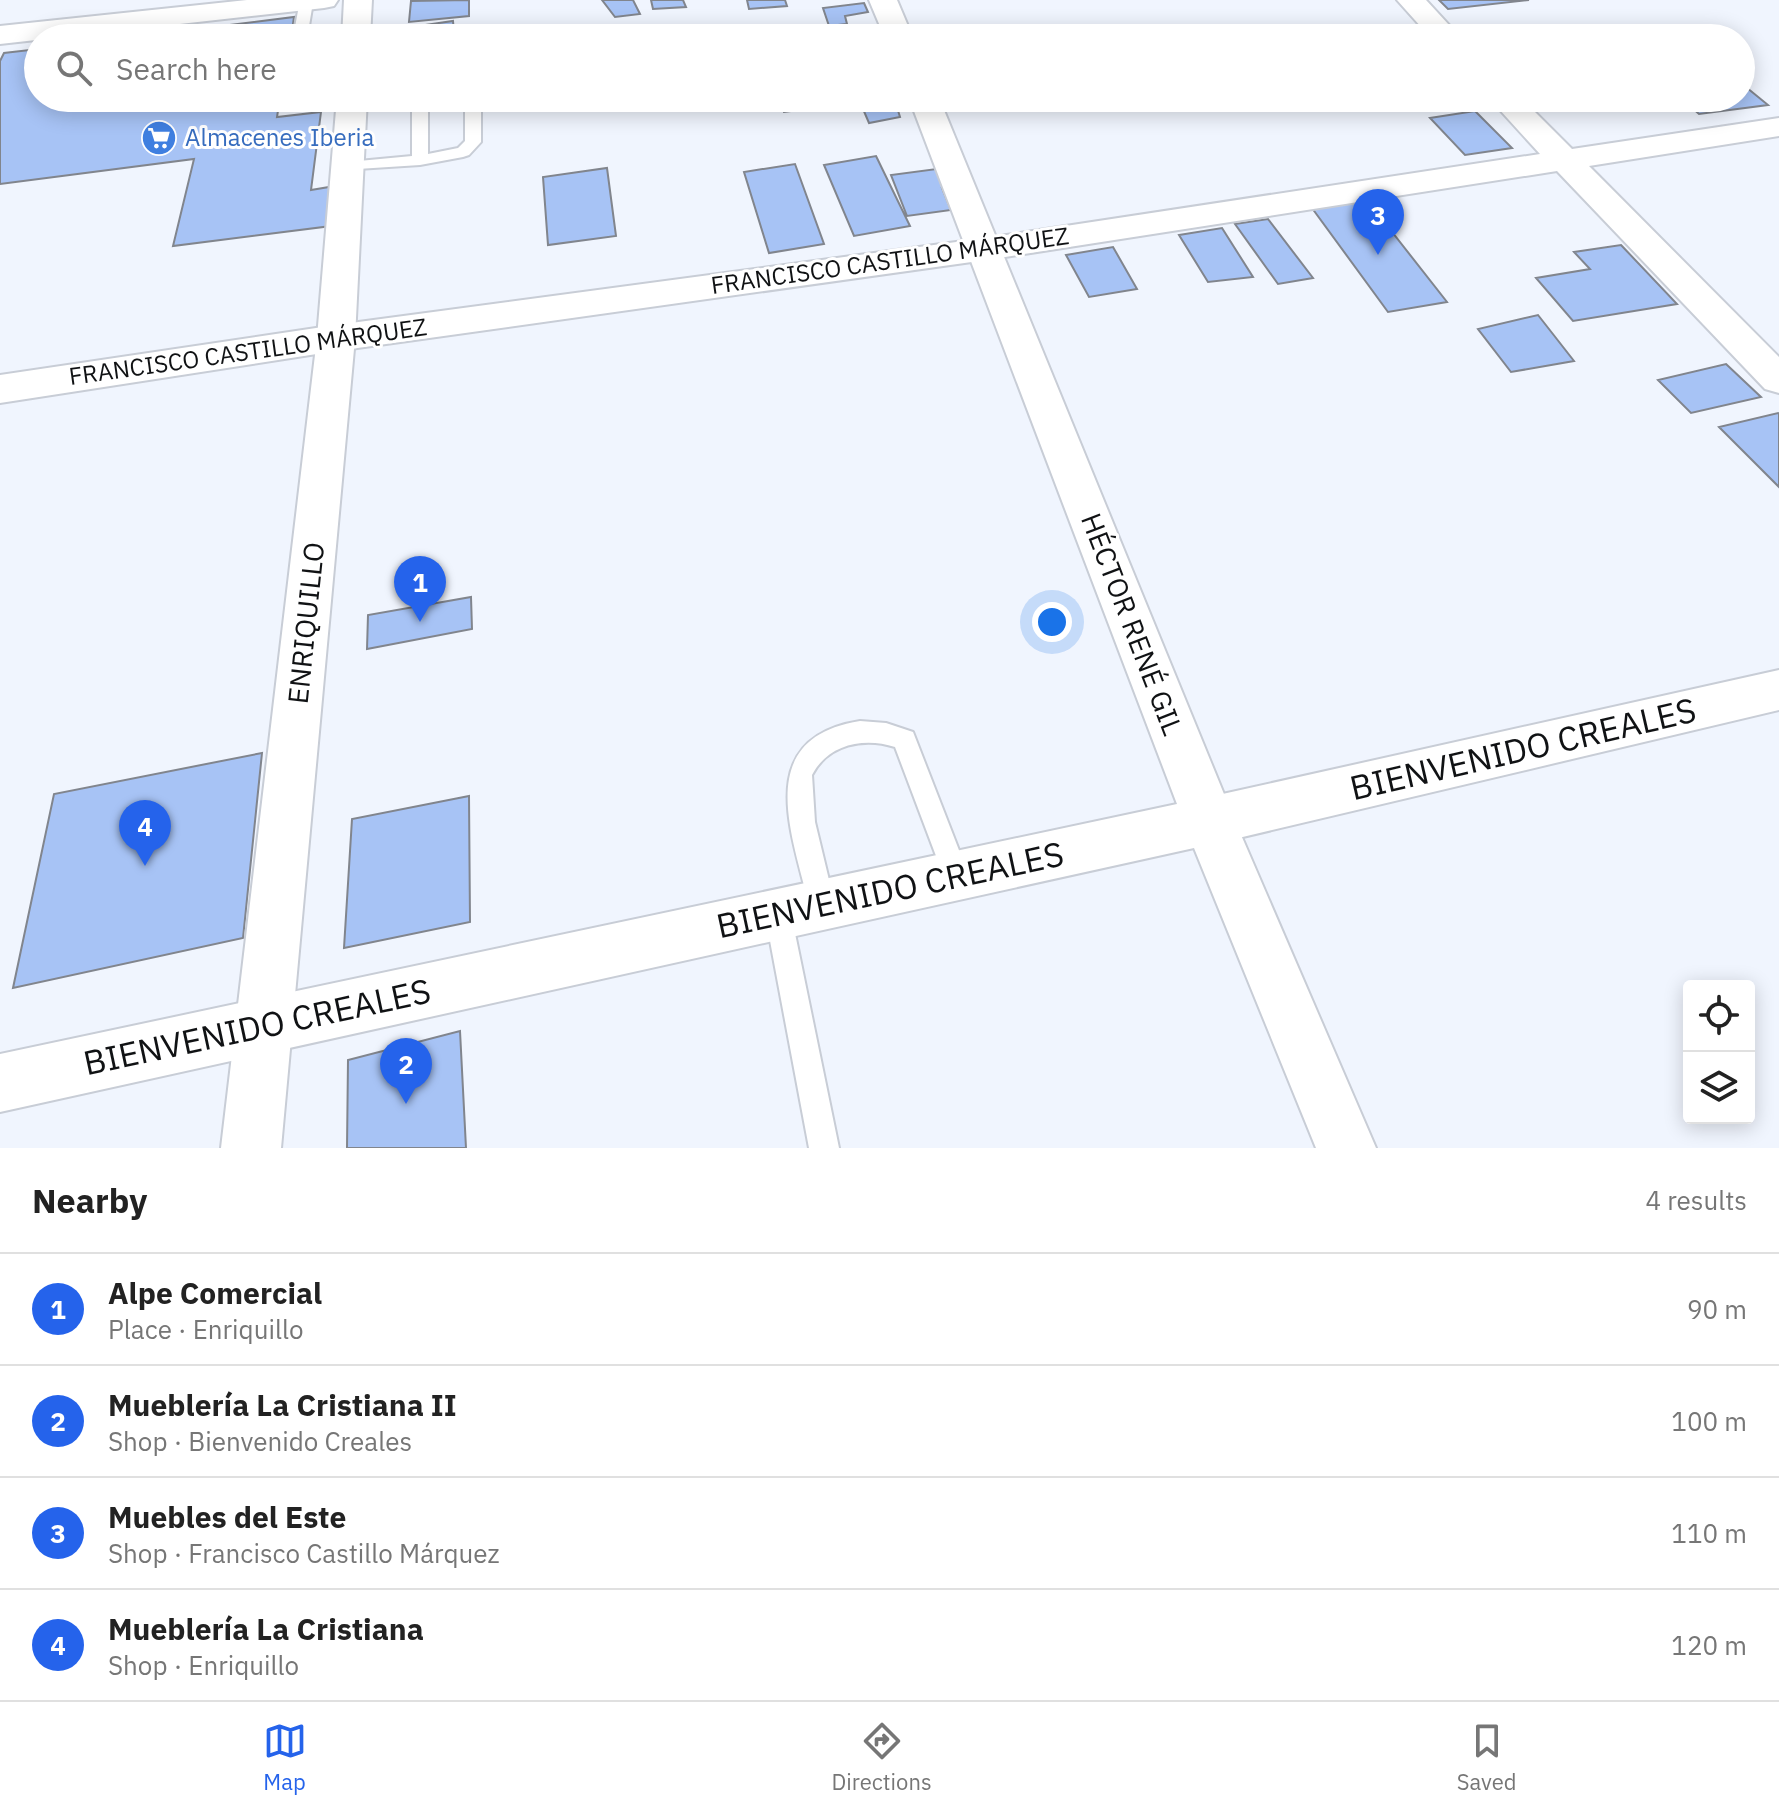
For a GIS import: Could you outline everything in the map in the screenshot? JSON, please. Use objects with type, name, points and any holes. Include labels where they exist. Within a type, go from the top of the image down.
[{"type":"street","points":[[357,24],[358,0]]},
{"type":"street","points":[[883,0],[893,24]]},
{"type":"street","points":[[1411,0],[1434,24]]},
{"type":"street","points":[[102,24],[315,1]]},
{"type":"street","points":[[0,35],[24,32]]},
{"type":"street","name":"ENRIQUILLO","points":[[251,1148],[336,338],[351,112]]},
{"type":"street","name":"HÉCTOR RENÉ GIL","points":[[930,112],[1209,821],[1346,1148]]},
{"type":"street","points":[[1517,112],[1779,380]]},
{"type":"street","name":"FRANCISCO CASTILLO MÁRQUEZ","points":[[0,389],[336,338],[986,249],[1779,127]]},
{"type":"street","name":"BIENVENIDO CREALES","points":[[0,1083],[1209,821],[1779,690]]},
{"type":"lane","points":[[306,24],[315,1]]},
{"type":"lane","points":[[420,112],[420,160]]},
{"type":"lane","points":[[348,167],[463,152],[473,142],[473,112]]},
{"type":"lane","points":[[824,1148],[800,910],[800,774],[815,751],[843,734],[880,730],[904,740],[956,876]]},
{"type":"building","points":[[469,0],[469,16],[409,22],[411,1]]},
{"type":"building","points":[[602,0],[633,0],[640,14],[615,17]]},
{"type":"building","points":[[651,0],[683,0],[686,7],[653,9]]},
{"type":"building","points":[[747,0],[785,0],[787,6],[749,9]]},
{"type":"building","points":[[1439,0],[1529,0],[1448,9]]},
{"type":"building","points":[[864,3],[868,12],[845,16],[847,24],[828,24],[823,8]]},
{"type":"building","points":[[294,17],[293,24],[237,24]]},
{"type":"building","name":"Almacenes Iberia","points":[[24,51],[24,112],[278,112],[277,117],[321,112],[311,190],[335,186],[331,226],[173,246],[194,159],[0,184],[0,61],[4,53]]},
{"type":"building","points":[[1755,94],[1768,105],[1755,107]]},
{"type":"building","points":[[864,112],[898,112],[900,117],[869,123]]},
{"type":"building","points":[[1476,112],[1512,148],[1465,155],[1430,118]]},
{"type":"building","points":[[876,156],[910,226],[854,236],[824,165]]},
{"type":"building","points":[[795,164],[824,244],[769,253],[744,172]]},
{"type":"building","points":[[607,168],[616,236],[548,245],[543,177]]},
{"type":"building","points":[[944,168],[952,186],[942,188],[951,210],[907,216],[891,175]]},
{"type":"building","points":[[1367,200],[1447,302],[1388,312],[1312,208]]},
{"type":"building","points":[[1268,219],[1313,278],[1278,284],[1235,224]]},
{"type":"building","points":[[1222,228],[1253,277],[1208,282],[1179,235]]},
{"type":"building","points":[[1621,245],[1677,304],[1573,321],[1536,278],[1590,269],[1574,252]]},
{"type":"building","points":[[1113,247],[1137,289],[1089,297],[1066,255]]},
{"type":"building","points":[[1538,315],[1574,361],[1511,372],[1478,329]]},
{"type":"building","points":[[1726,364],[1761,397],[1691,413],[1658,380]]},
{"type":"building","points":[[1779,414],[1779,487],[1719,427]]},
{"type":"building","points":[[471,597],[472,629],[367,649],[368,615]]},
{"type":"building","points":[[262,753],[243,938],[13,988],[54,794]]},
{"type":"building","points":[[469,796],[470,922],[344,948],[352,819]]},
{"type":"building","points":[[460,1031],[466,1148],[347,1148],[348,1060]]},
{"type":"place","name":"Almacenes Iberia","points":[[159,138]]},
{"type":"place","name":"Muebles del Este","points":[[1378,255]]},
{"type":"place","name":"Alpe Comercial","points":[[420,622]]},
{"type":"place","name":"Mueblería La Cristiana","points":[[145,866]]},
{"type":"place","name":"Mueblería La Cristiana II","points":[[406,1104]]}]
